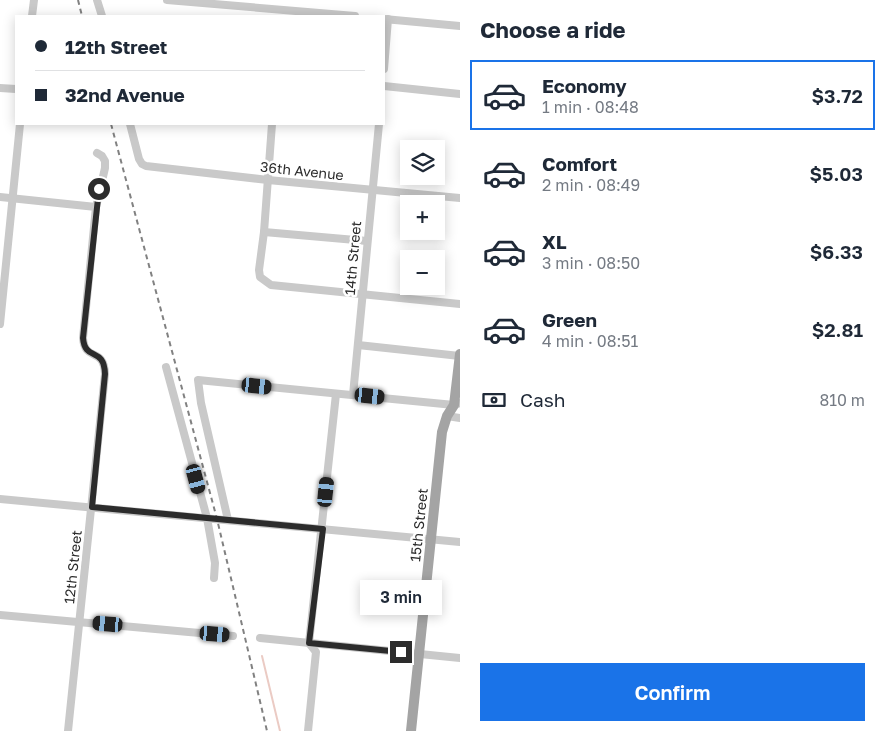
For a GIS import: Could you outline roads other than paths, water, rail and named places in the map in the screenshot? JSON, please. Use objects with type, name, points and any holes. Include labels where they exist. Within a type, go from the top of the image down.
[{"type":"main road","name":"15th Street","points":[[411,731],[442,432],[447,416],[457,404],[460,355]]},
{"type":"street","points":[[32,15],[34,0]]},
{"type":"street","points":[[97,0],[102,15]]},
{"type":"street","points":[[167,0],[282,13],[331,15]]},
{"type":"street","points":[[385,44],[386,19],[460,26]]},
{"type":"street","points":[[385,86],[460,94]]},
{"type":"street","points":[[0,88],[15,89]]},
{"type":"street","points":[[0,324],[20,125]]},
{"type":"street","name":"36th Avenue","points":[[130,125],[142,164],[146,166],[268,180],[460,198]]},
{"type":"street","points":[[272,125],[264,232],[259,270],[260,277],[271,285],[460,304]]},
{"type":"street","name":"14th Street","points":[[353,395],[378,125]]},
{"type":"street","name":"12th Street","points":[[68,731],[105,374],[105,364],[102,359],[87,352],[83,338],[96,207],[105,161],[97,152]]},
{"type":"street","points":[[0,197],[96,207]]},
{"type":"street","points":[[264,232],[368,241]]},
{"type":"street","points":[[358,345],[460,355]]},
{"type":"street","points":[[166,367],[207,518],[215,563],[214,578]]},
{"type":"street","points":[[228,520],[198,380],[457,404]]},
{"type":"street","points":[[308,731],[316,652],[309,643],[323,529],[336,394]]},
{"type":"street","points":[[447,416],[460,418]]},
{"type":"street","points":[[0,499],[460,542]]},
{"type":"street","points":[[0,615],[233,636]]},
{"type":"street","points":[[260,638],[460,658]]},
{"type":"waterway","points":[[262,656],[280,731]]},
{"type":"railway","points":[[78,0],[82,15]]},
{"type":"railway","points":[[111,125],[217,519],[267,731]]}]
